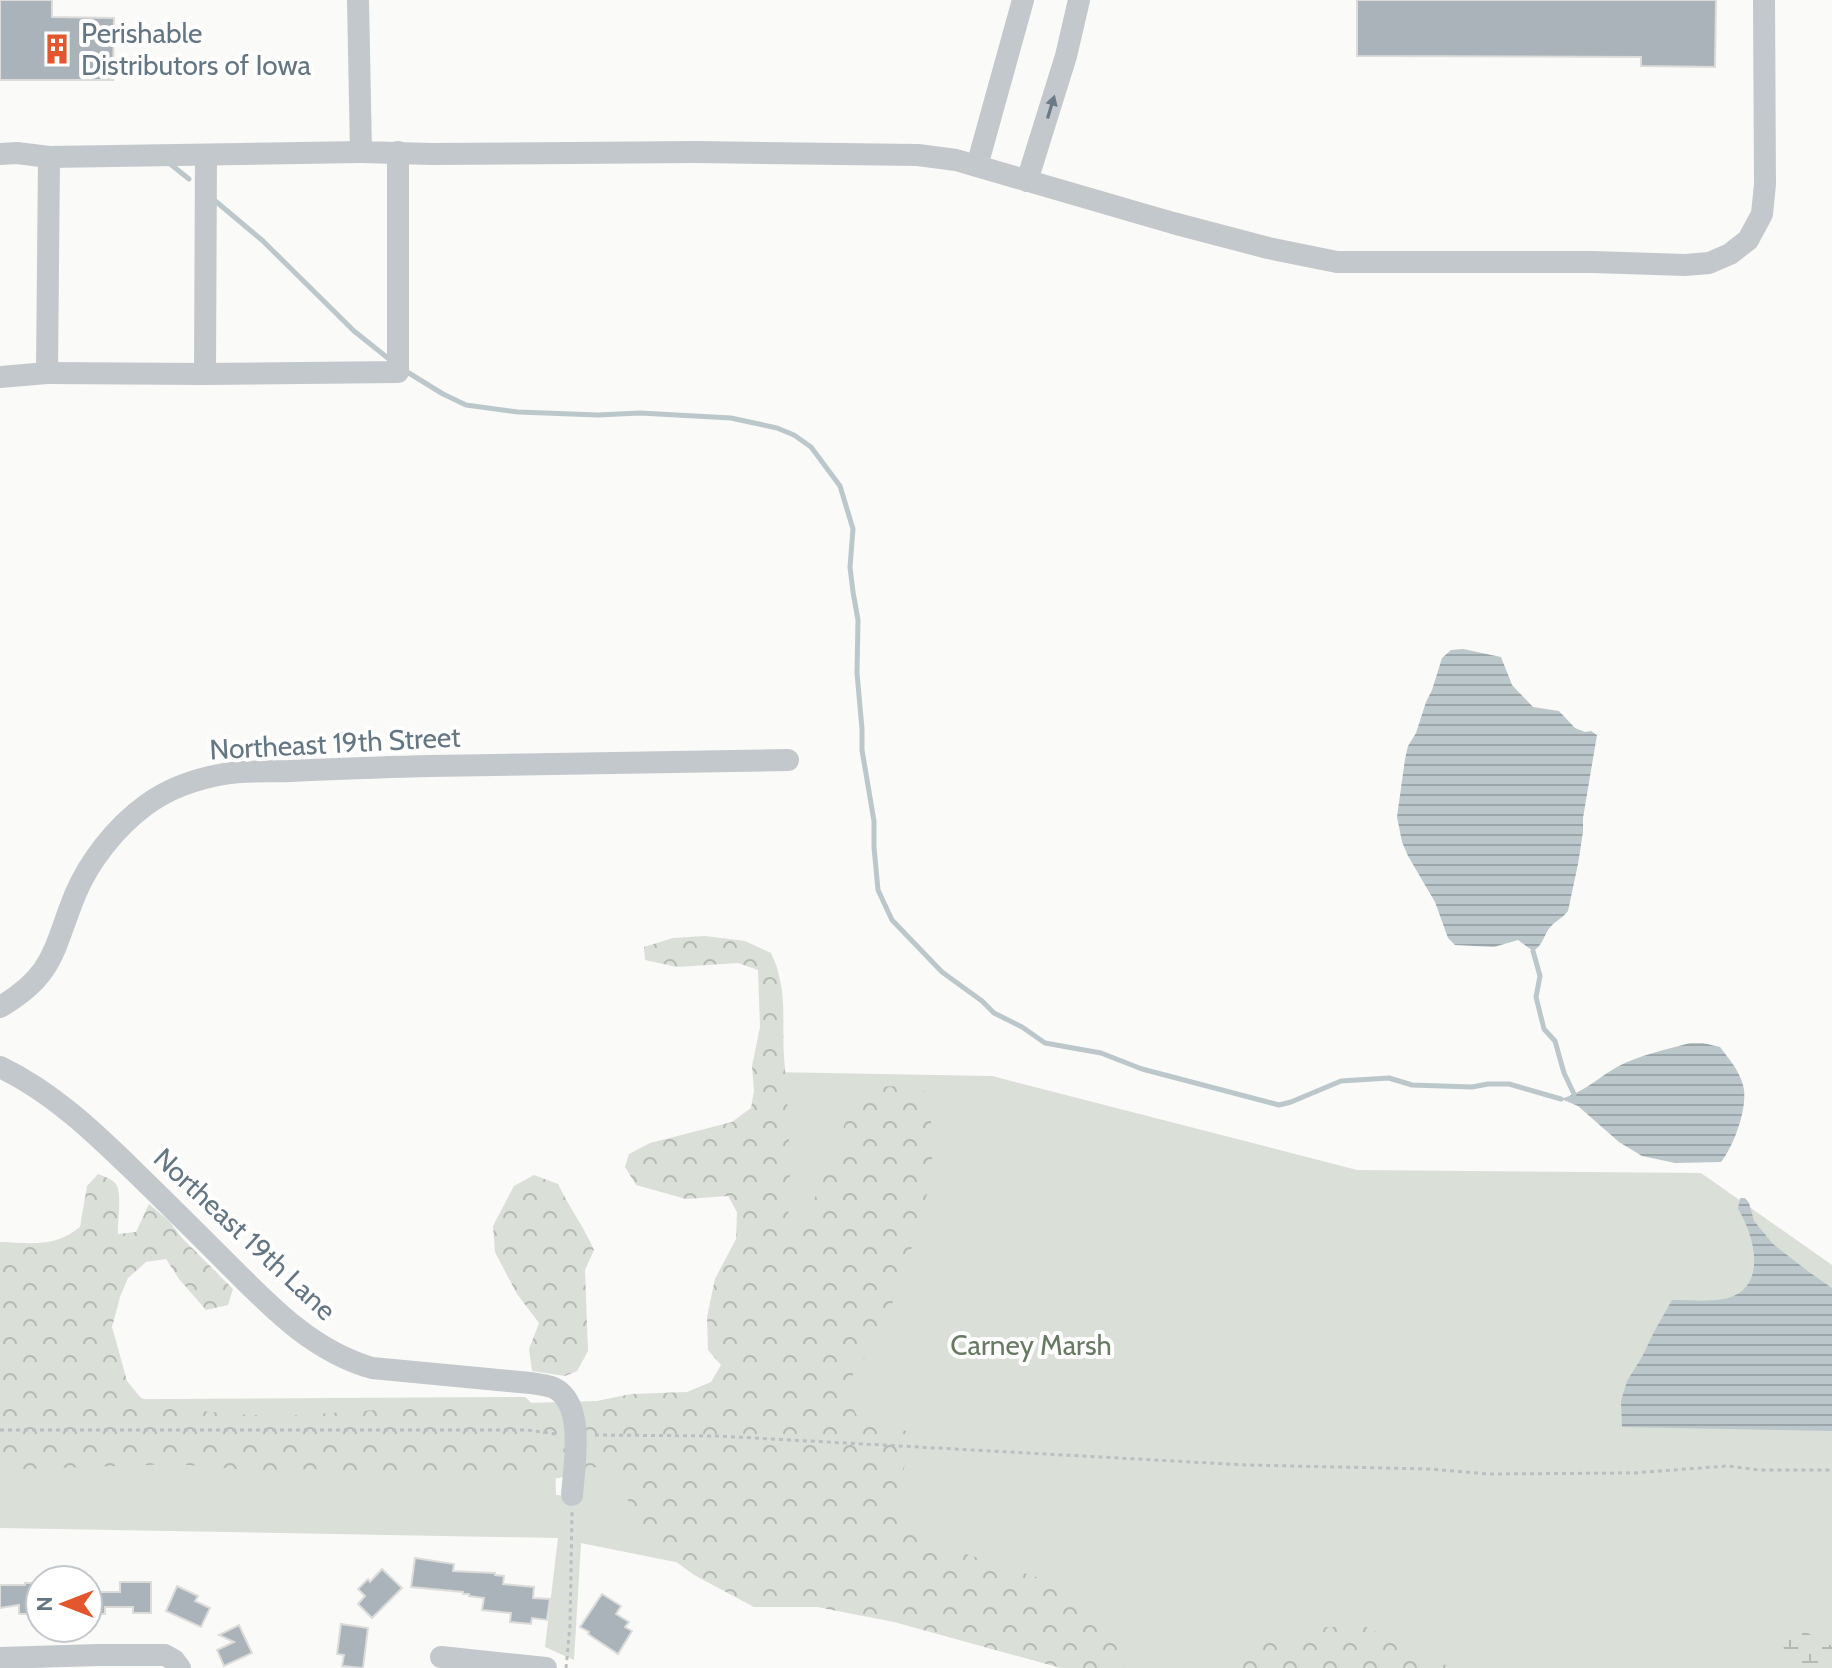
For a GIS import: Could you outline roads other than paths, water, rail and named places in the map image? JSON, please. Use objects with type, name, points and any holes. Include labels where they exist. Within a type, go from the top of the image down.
[{"type":"street","points":[[358,0],[361,152]]},
{"type":"street","points":[[977,166],[1023,0]]},
{"type":"street","points":[[1027,181],[1066,56],[1079,0]]},
{"type":"street","points":[[0,154],[49,157],[361,152],[918,155],[956,160],[1268,248],[1337,262],[1709,263],[1730,254],[1748,240],[1762,214],[1765,184],[1764,0]]},
{"type":"street","points":[[0,377],[47,373],[398,372],[398,152]]},
{"type":"street","points":[[205,374],[206,155]]},
{"type":"street","points":[[47,373],[49,157]]},
{"type":"street","name":"Northeast 19th Street","points":[[0,1007],[20,995],[43,972],[58,945],[76,893],[108,842],[131,816],[159,796],[191,781],[228,773],[380,767],[788,760]]},
{"type":"street","name":"Northeast 19th Lane","points":[[0,1067],[71,1112],[283,1318],[327,1350],[372,1368],[554,1388],[571,1406],[575,1420],[572,1495]]},
{"type":"street","points":[[98,1655],[114,1661],[120,1668]]},
{"type":"street","points":[[0,1658],[165,1655],[180,1668]]},
{"type":"street","points":[[441,1657],[546,1668]]},
{"type":"waterway","points":[[169,163],[189,179]]},
{"type":"waterway","points":[[213,199],[263,241],[354,331],[389,359]]},
{"type":"waterway","points":[[404,370],[466,405],[518,412],[640,413],[731,418],[777,428],[811,447],[840,486],[853,529],[850,567],[858,620],[857,673],[862,750],[874,821],[878,890],[892,920],[942,972],[994,1013],[1045,1043],[1101,1053],[1142,1069],[1279,1105],[1341,1081],[1389,1078],[1412,1085],[1472,1087],[1509,1084],[1561,1099]]},
{"type":"waterway","points":[[1533,951],[1540,976],[1536,997],[1544,1029],[1555,1041],[1574,1094]]},
{"type":"place","name":"Perishable Distributors of Iowa","points":[[57,49]]},
{"type":"park label","name":"Carney Marsh","points":[[1031,1345]]}]
